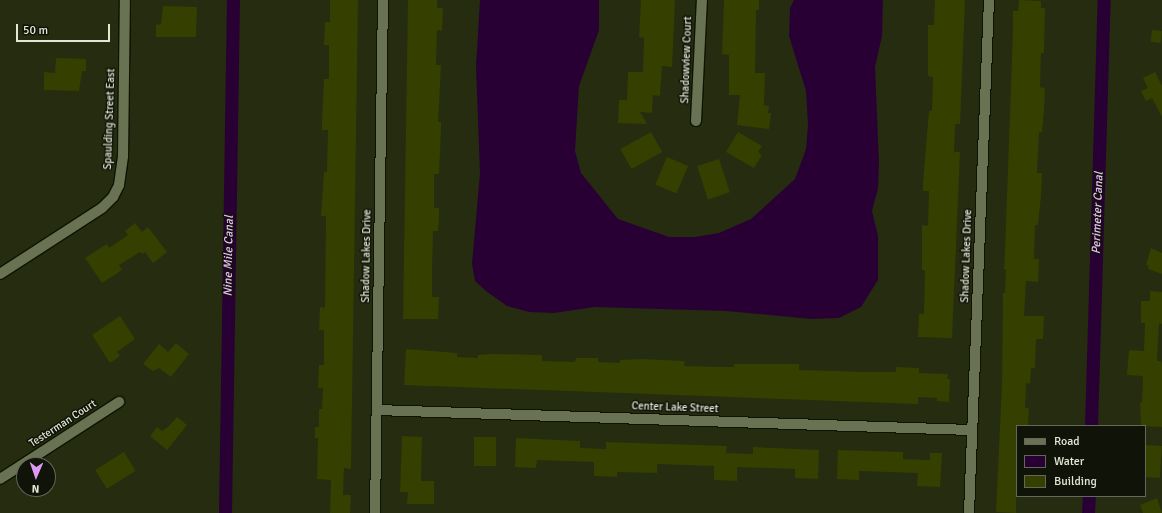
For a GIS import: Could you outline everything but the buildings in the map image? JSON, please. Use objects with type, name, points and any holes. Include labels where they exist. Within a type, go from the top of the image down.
[{"type":"street","name":"Spaulding Street East","points":[[0,274],[102,208],[113,197],[119,185],[123,156],[125,0]]},
{"type":"street","name":"Shadow Lakes Drive","points":[[375,513],[384,0]]},
{"type":"street","name":"Shadowview Court","points":[[696,121],[702,0]]},
{"type":"street","name":"Shadow Lakes Drive","points":[[969,513],[989,0]]},
{"type":"street","name":"Testerman Court","points":[[0,479],[118,402]]},
{"type":"street","name":"Center Lake Street","points":[[377,410],[972,430]]},
{"type":"water","points":[[480,0],[599,0],[599,30],[579,86],[575,151],[581,173],[618,219],[669,237],[695,237],[719,233],[751,219],[795,179],[806,149],[808,125],[806,91],[789,36],[790,8],[794,0],[883,0],[882,36],[875,67],[879,163],[878,188],[872,211],[878,236],[878,280],[861,307],[839,318],[812,319],[726,311],[595,307],[554,313],[529,312],[507,306],[486,291],[475,281],[472,264],[480,173],[476,66]]},
{"type":"waterway","name":"Nine Mile Canal","points":[[225,513],[233,0]]},
{"type":"waterway","name":"Perimeter Canal","points":[[1091,425],[1104,0]]},
{"type":"waterway","name":"Perimeter Canal","points":[[1088,513],[1089,497]]}]
